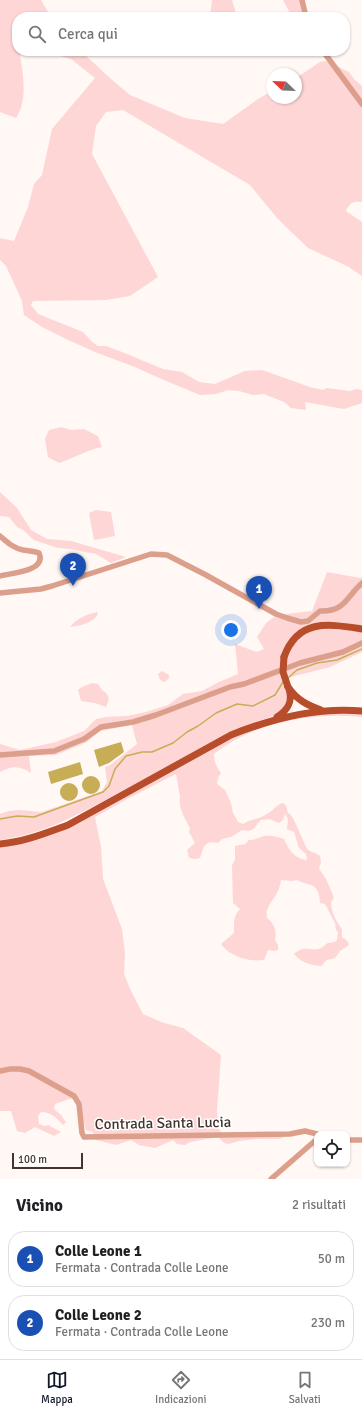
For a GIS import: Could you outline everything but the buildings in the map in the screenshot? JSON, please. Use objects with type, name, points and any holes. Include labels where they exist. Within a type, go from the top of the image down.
[{"type":"main road","points":[[273,720],[287,708],[291,696],[283,672],[284,657],[291,643],[302,632],[317,626],[332,625],[361,628]]},
{"type":"main road","points":[[288,687],[294,695],[306,704],[323,711]]},
{"type":"main road","points":[[0,844],[21,841],[43,835],[68,825],[222,740],[249,728],[273,720],[301,714],[323,711],[362,711]]},
{"type":"street","points":[[302,0],[305,12]]},
{"type":"street","points":[[327,56],[362,104]]},
{"type":"street","points":[[0,536],[14,548],[39,553],[41,562],[37,566],[30,569],[0,576]]},
{"type":"street","points":[[0,593],[42,589],[151,554],[166,555],[206,575],[276,614],[301,622],[311,620],[320,612],[337,609],[343,605],[362,583]]},
{"type":"street","points":[[0,755],[54,751],[84,739],[101,726],[133,722],[156,715],[230,687],[244,684],[300,663],[343,652],[362,643]]},
{"type":"street","name":"Contrada Santa Lucia","points":[[0,1071],[20,1069],[29,1071],[74,1096],[79,1104],[82,1133],[84,1137],[260,1133],[290,1134],[305,1131],[314,1133]]},
{"type":"street","points":[[350,1140],[362,1140]]},
{"type":"street","points":[[271,1179],[314,1142]]},
{"type":"shaded area","points":[[0,0],[41,0],[48,12],[12,12],[12,56],[20,56],[24,87],[20,111],[16,118],[0,112]]},
{"type":"shaded area","points":[[212,0],[232,0],[236,12],[211,12]]},
{"type":"shaded area","points":[[283,0],[300,0],[303,12],[289,12]]},
{"type":"shaded area","points":[[60,56],[86,56],[130,95],[185,118],[223,124],[266,94],[266,104],[302,104],[302,74],[320,62],[326,61],[349,72],[362,86],[362,202],[357,201],[352,203],[346,211],[362,222],[362,276],[349,267],[308,248],[277,218],[250,185],[123,110],[106,112],[96,126],[92,154],[158,277],[130,296],[106,300],[33,301],[31,305],[38,314],[83,332],[98,346],[106,346],[163,369],[182,372],[199,382],[215,384],[245,371],[262,370],[323,390],[327,388],[350,391],[356,389],[362,390],[362,403],[344,409],[305,402],[306,410],[291,408],[284,402],[264,394],[253,395],[228,390],[216,394],[200,395],[66,339],[42,327],[24,315],[22,301],[6,266],[0,260],[0,238],[14,241],[28,207],[34,184],[42,175],[52,129],[95,78],[71,59]]},
{"type":"shaded area","points":[[61,427],[71,430],[84,429],[98,436],[102,447],[59,463],[48,457],[45,439],[49,430]]},
{"type":"shaded area","points":[[0,492],[17,508],[31,530],[47,539],[71,541],[126,557],[111,563],[96,554],[58,548],[34,540],[23,530],[17,527],[9,517],[0,516]]},
{"type":"shaded area","points":[[96,510],[111,512],[115,536],[94,540],[89,513]]},
{"type":"shaded area","points":[[327,572],[360,578],[362,577],[362,652],[330,667],[283,679],[288,694],[285,707],[278,714],[230,732],[224,742],[273,722],[318,714],[362,714],[362,717],[323,716],[304,718],[265,727],[230,743],[214,754],[214,757],[221,773],[217,784],[225,790],[231,803],[233,813],[238,822],[243,824],[264,816],[283,803],[286,805],[288,813],[293,818],[307,849],[320,856],[321,862],[319,869],[326,879],[334,898],[331,902],[333,913],[342,929],[342,938],[348,942],[349,945],[340,951],[335,958],[326,960],[322,966],[306,963],[294,954],[304,949],[319,949],[328,943],[335,942],[337,940],[338,932],[325,904],[320,903],[316,888],[297,880],[281,880],[278,892],[269,905],[267,911],[267,918],[275,930],[275,940],[278,945],[278,950],[268,950],[264,960],[252,960],[240,958],[229,952],[221,944],[234,933],[235,917],[240,909],[233,903],[232,865],[235,860],[235,846],[245,844],[249,840],[264,836],[274,836],[284,839],[295,856],[307,860],[306,854],[299,848],[294,832],[287,829],[288,819],[285,814],[283,820],[279,823],[269,819],[261,820],[249,831],[242,830],[231,837],[222,839],[218,843],[213,842],[207,844],[203,848],[200,858],[195,859],[189,858],[187,850],[195,843],[189,832],[190,828],[181,809],[176,774],[95,817],[101,847],[103,879],[122,929],[125,953],[124,974],[143,1014],[161,1022],[183,1028],[221,1055],[217,1110],[218,1128],[224,1136],[286,1136],[280,1139],[257,1139],[229,1144],[224,1143],[218,1137],[190,1142],[185,1145],[177,1144],[173,1140],[155,1148],[139,1145],[131,1140],[116,1145],[96,1140],[93,1132],[86,1130],[76,1098],[55,1104],[54,1109],[66,1122],[63,1125],[51,1114],[41,1112],[38,1116],[39,1124],[45,1126],[48,1125],[61,1132],[54,1136],[35,1127],[25,1133],[17,1131],[11,1111],[0,1111],[0,846],[43,837],[188,755],[72,817],[45,829],[0,840],[0,814],[19,810],[42,812],[102,791],[107,782],[105,767],[110,765],[137,744],[132,725],[100,731],[87,742],[56,755],[29,756],[31,773],[16,767],[0,772],[0,744],[20,750],[56,742],[84,731],[96,719],[127,716],[146,712],[168,705],[183,694],[202,691],[238,674],[235,644],[257,652],[264,649],[257,637],[266,623],[277,615],[312,611]]},
{"type":"shaded area","points":[[97,612],[98,614],[96,617],[90,622],[70,627],[82,617]]},
{"type":"shaded area","points":[[162,671],[169,675],[169,678],[165,682],[160,680],[158,674]]},
{"type":"shaded area","points":[[92,683],[98,684],[107,694],[109,699],[106,707],[95,703],[81,701],[78,690]]},
{"type":"shaded area","points":[[121,742],[124,752],[109,763],[99,767],[94,750]]},
{"type":"shaded area","points":[[80,762],[83,774],[51,784],[48,772]]},
{"type":"shaded area","points":[[91,776],[97,779],[100,785],[97,791],[91,794],[85,791],[82,785],[85,779]]},
{"type":"shaded area","points":[[69,783],[75,786],[78,792],[75,798],[69,801],[63,798],[60,792],[63,786]]},
{"type":"waterway","points":[[287,679],[297,670],[317,663],[337,660],[362,649]]},
{"type":"waterway","points":[[0,819],[17,816],[34,817],[103,792],[109,786],[115,769],[126,756],[142,752],[152,752],[173,743],[216,713],[237,704],[253,706],[275,695],[283,682]]},
{"type":"place","name":"Colle Leone 2","points":[[73,586]]},
{"type":"place","name":"Colle Leone 1","points":[[259,609]]}]
